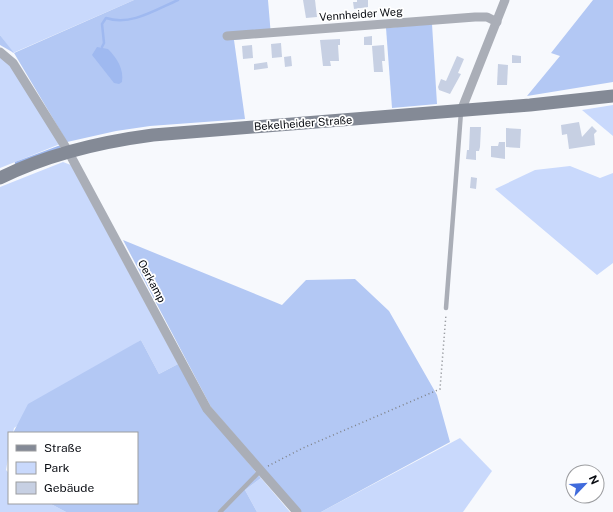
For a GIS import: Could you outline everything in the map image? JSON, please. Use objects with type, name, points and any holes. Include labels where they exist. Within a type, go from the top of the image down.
[{"type":"street","points":[[461,111],[505,0]]},
{"type":"street","name":"Vennheider Weg","points":[[227,36],[475,17],[487,17],[497,22]]},
{"type":"street","name":"Oerkamp","points":[[0,52],[13,63],[68,151],[208,409],[297,512]]},
{"type":"street","name":"Bekelheider Straße","points":[[0,178],[32,163],[68,151],[119,139],[153,134],[461,111],[581,101],[613,96]]},
{"type":"lane","points":[[446,308],[461,111]]},
{"type":"lane","points":[[220,512],[261,470]]},
{"type":"path","points":[[261,470],[303,448],[440,389],[446,308]]},
{"type":"green space","points":[[0,0],[134,0],[13,53],[0,35]]},
{"type":"green space","points":[[0,55],[11,65],[60,144],[0,168]]},
{"type":"green space","points":[[613,105],[613,136],[582,110]]},
{"type":"green space","points":[[63,162],[71,165],[178,364],[159,374],[141,340],[14,428],[13,432],[8,432],[8,459],[6,470],[8,472],[8,504],[51,504],[66,512],[0,512],[0,187]]},
{"type":"green space","points":[[570,166],[600,178],[613,173],[613,263],[597,275],[495,189],[535,170]]},
{"type":"green space","points":[[460,438],[492,471],[463,512],[321,512]]},
{"type":"green space","points":[[261,478],[290,512],[257,512],[245,490]]},
{"type":"shaded area","points":[[134,0],[268,0],[271,36],[234,40],[245,119],[150,126],[116,131],[67,142],[14,53]]},
{"type":"shaded area","points":[[593,0],[613,0],[613,82],[527,96],[560,56],[551,53]]},
{"type":"shaded area","points":[[432,24],[437,104],[392,108],[386,28]]},
{"type":"shaded area","points":[[0,35],[14,53],[0,45]]},
{"type":"shaded area","points":[[97,47],[108,49],[117,60],[122,73],[122,82],[119,84],[114,83],[92,55]]},
{"type":"shaded area","points":[[123,240],[282,305],[306,280],[355,279],[389,311],[437,395],[450,442],[321,512],[301,512],[211,407]]},
{"type":"shaded area","points":[[141,340],[159,374],[178,364],[205,411],[261,478],[245,490],[257,512],[66,512],[51,504],[138,504],[138,432],[14,432],[28,404]]},
{"type":"building","points":[[303,0],[315,0],[317,17],[306,18]]},
{"type":"building","points":[[357,0],[368,0],[368,7],[354,9],[353,2],[357,2]]},
{"type":"building","points":[[372,36],[372,45],[364,45],[364,37]]},
{"type":"building","points":[[340,39],[340,45],[338,45],[339,61],[330,61],[331,66],[323,66],[320,40]]},
{"type":"building","points":[[281,43],[282,57],[272,58],[271,44]]},
{"type":"building","points":[[252,45],[253,58],[243,59],[242,46]]},
{"type":"building","points":[[384,45],[385,61],[382,61],[383,72],[374,72],[372,46]]},
{"type":"building","points":[[512,55],[521,56],[521,63],[512,63]]},
{"type":"building","points":[[291,56],[292,66],[285,67],[284,57]]},
{"type":"building","points":[[457,56],[464,59],[458,73],[461,74],[450,94],[439,90],[438,87],[441,79],[446,81]]},
{"type":"building","points":[[267,62],[268,68],[254,70],[254,64]]},
{"type":"building","points":[[498,64],[508,65],[507,85],[497,85]]},
{"type":"building","points":[[579,122],[582,137],[592,126],[597,131],[594,134],[595,145],[569,149],[567,134],[562,135],[561,125]]},
{"type":"building","points":[[470,127],[481,127],[480,147],[479,151],[476,151],[476,160],[466,159],[467,150],[469,150]]},
{"type":"building","points":[[506,128],[521,129],[520,148],[506,147]]},
{"type":"building","points":[[499,142],[505,142],[505,159],[491,157],[491,146],[498,146]]},
{"type":"building","points":[[471,177],[477,178],[476,189],[470,188]]},
{"type":"waterway","points":[[102,47],[104,43],[102,24],[106,18],[125,20],[143,16],[178,0]]},
{"type":"waterway","points":[[16,163],[59,147]]}]
